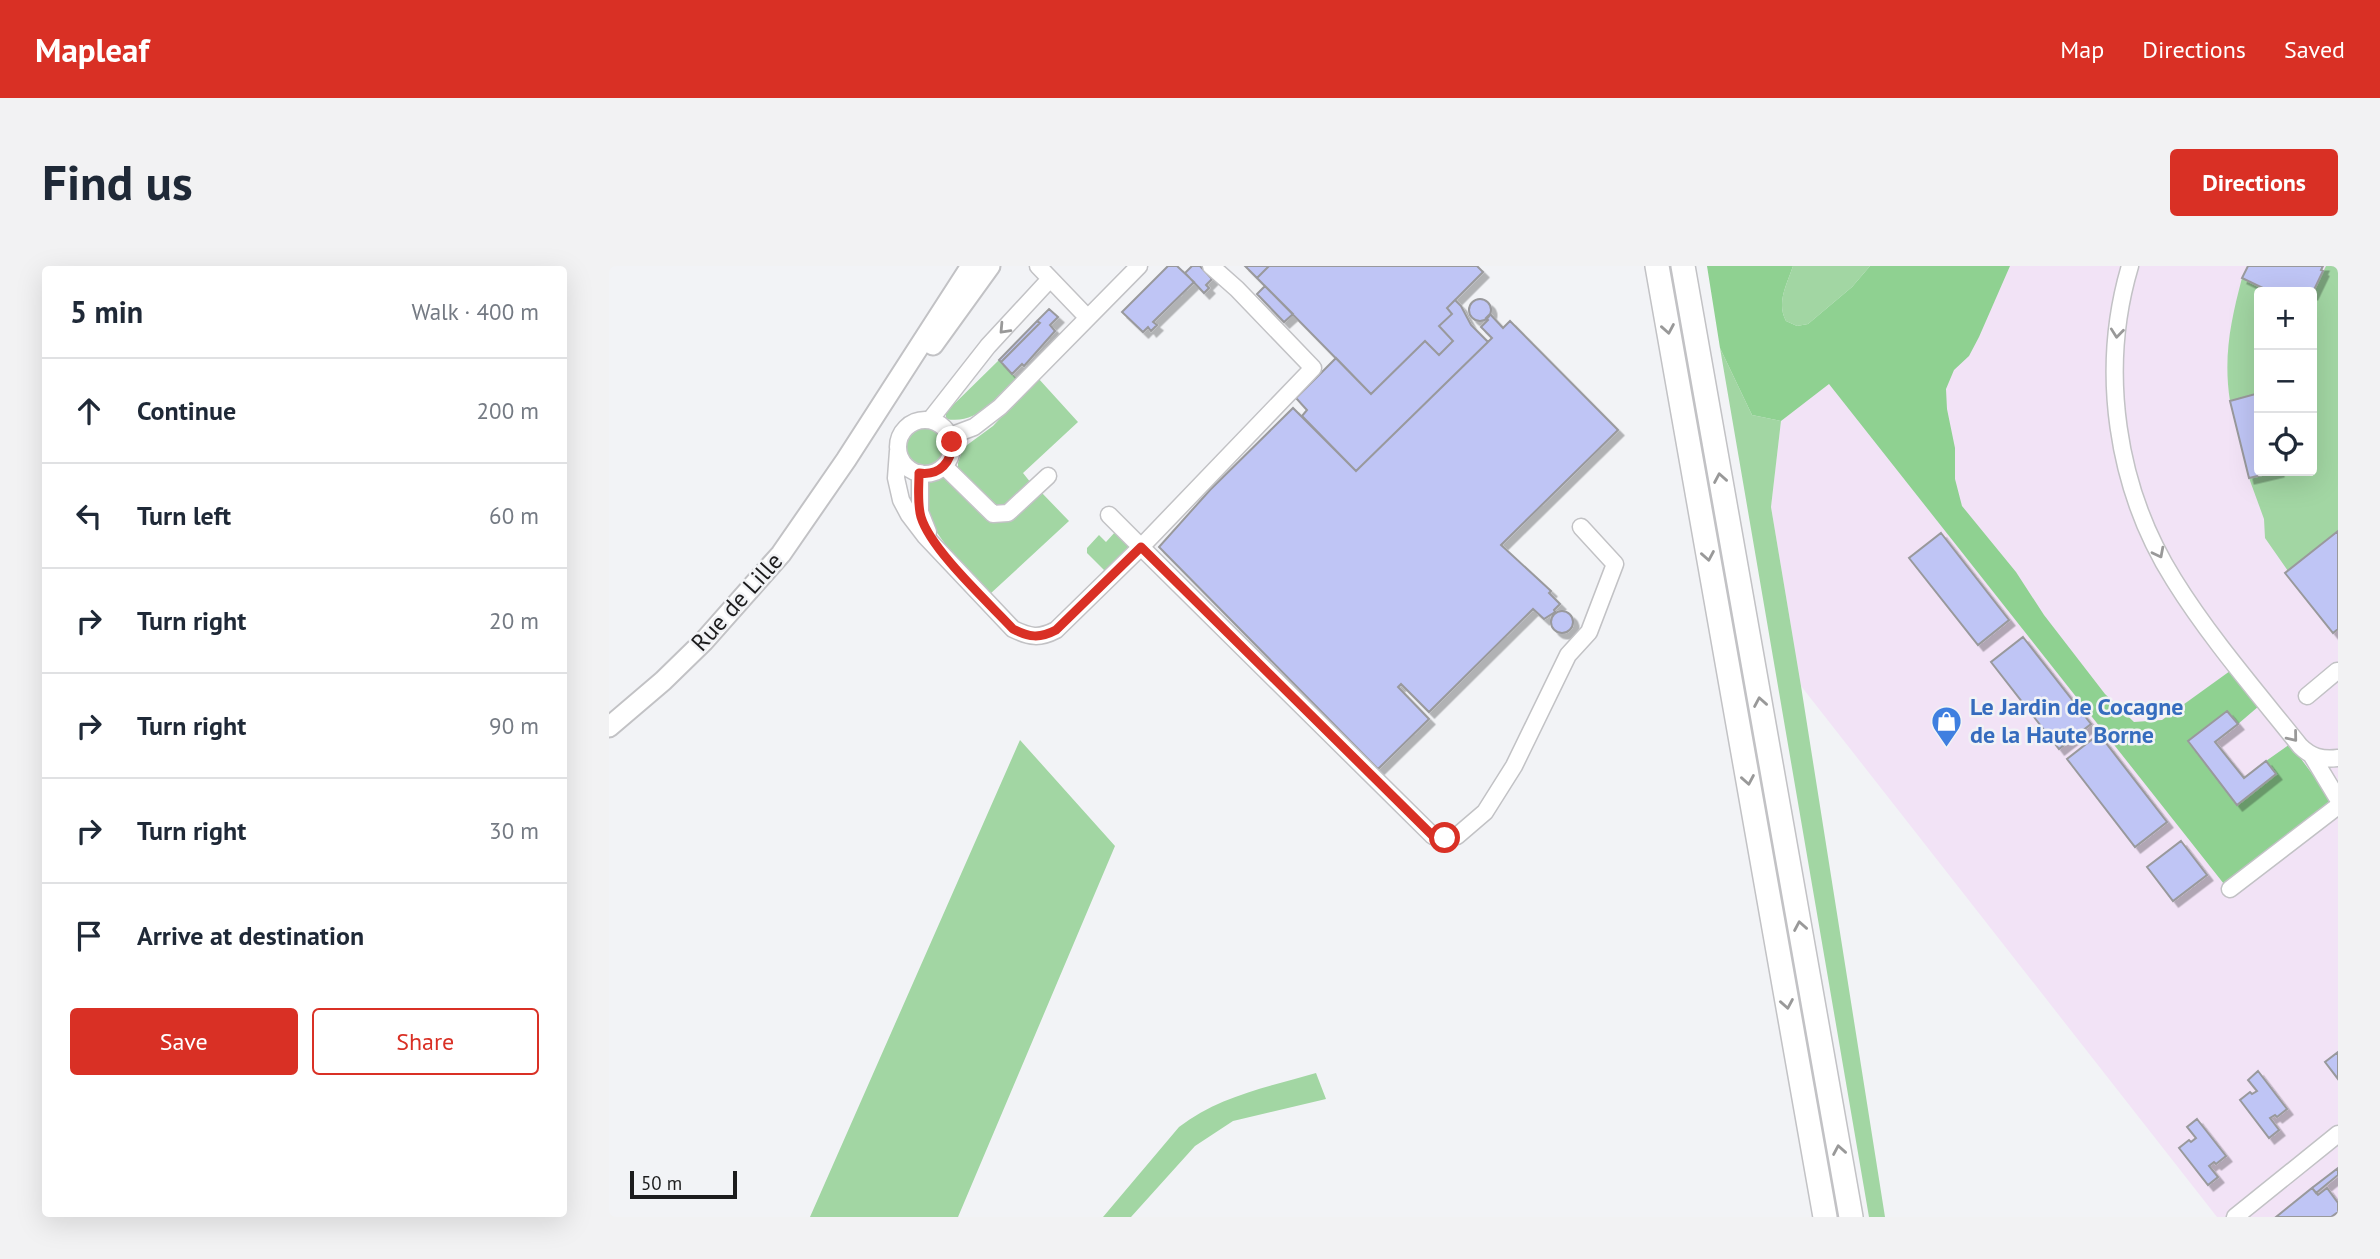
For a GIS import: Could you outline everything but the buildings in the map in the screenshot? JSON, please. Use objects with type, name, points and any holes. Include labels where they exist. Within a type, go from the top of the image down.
[{"type":"highway","points":[[1657,266],[1825,1217]]},
{"type":"highway","points":[[1685,266],[1851,1217]]},
{"type":"main road","name":"Rue de Lille","points":[[609,727],[673,672],[731,613],[781,554],[846,460],[971,266]]},
{"type":"main road","name":"Rue de Lille","points":[[846,460],[990,266]]},
{"type":"street","points":[[1038,266],[1087,317]]},
{"type":"street","points":[[950,436],[974,427],[1000,407],[1139,266]]},
{"type":"street","points":[[898,451],[907,468],[919,473],[934,473],[944,466],[952,452],[950,436],[943,426],[930,420],[907,425],[898,442],[896,478],[901,500],[917,527],[1013,629],[1038,637],[1056,630],[1141,547],[1313,368],[1237,289],[1211,266]]},
{"type":"street","points":[[2130,266],[2118,327],[2115,391],[2123,453],[2139,509],[2158,553],[2184,596],[2287,729],[2312,756],[2338,758]]},
{"type":"street","points":[[930,420],[988,346],[1051,279]]},
{"type":"street","points":[[944,466],[993,514],[1008,513],[1048,476]]},
{"type":"street","points":[[919,473],[920,512],[934,543]]},
{"type":"street","points":[[1109,515],[1433,836],[1445,838],[1457,836],[1485,812],[1514,766],[1568,655],[1589,632],[1615,564],[1581,527]]},
{"type":"street","points":[[2307,696],[2337,671]]},
{"type":"street","points":[[2312,756],[2338,799]]},
{"type":"street","points":[[2230,889],[2338,806]]},
{"type":"street","points":[[2235,1217],[2338,1134]]},
{"type":"shaded area","points":[[1969,266],[2338,266],[2338,1217],[2217,1217],[1801,686],[1771,507],[1781,421]]},
{"type":"green space","points":[[1707,266],[1793,266],[1783,294],[1782,307],[1786,321],[1797,326],[1808,324],[1852,287],[1870,266],[2010,266],[1979,337],[1969,356],[1954,370],[1946,389],[1955,448],[1955,479],[1962,506],[2016,572],[2044,615],[2105,694],[2134,722],[2162,720],[2230,671],[2259,706],[2238,724],[2227,711],[2188,742],[2237,804],[2276,774],[2266,761],[2290,744],[2333,802],[2224,884],[1829,384],[1781,421],[1752,415],[1720,348]]},
{"type":"green space","points":[[1793,266],[1870,266],[1852,287],[1808,324],[1797,326],[1786,321],[1782,307],[1783,294]]},
{"type":"green space","points":[[2326,266],[2338,266],[2338,531],[2288,571],[2265,538],[2264,519],[2249,478],[2317,476],[2316,287]]},
{"type":"green space","points":[[2242,278],[2261,287],[2254,287],[2254,394],[2230,401],[2227,369],[2229,338]]},
{"type":"green space","points":[[1720,348],[1752,415],[1781,421],[1771,507],[1885,1217],[1869,1217]]},
{"type":"green space","points":[[999,360],[1016,378],[977,414],[957,420],[946,419],[946,412]]},
{"type":"green space","points":[[1038,378],[1078,422],[1023,473],[1031,483],[1000,510],[958,470],[958,463],[963,448],[993,426]]},
{"type":"green space","points":[[925,428],[938,434],[944,447],[938,460],[925,466],[912,460],[906,447],[912,434]]},
{"type":"green space","points":[[944,477],[996,522],[1011,520],[1041,492],[1069,521],[990,594],[945,544],[927,514],[923,500],[925,487]]},
{"type":"green space","points":[[1116,531],[1129,544],[1129,548],[1105,571],[1087,553],[1087,548],[1099,535],[1106,542]]},
{"type":"green space","points":[[1020,740],[1115,846],[958,1217],[810,1217]]},
{"type":"green space","points":[[1316,1073],[1326,1099],[1233,1121],[1195,1146],[1131,1217],[1103,1217],[1179,1127],[1194,1116],[1227,1100]]},
{"type":"place","name":"Le Jardin de Cocagne de la Haute Borne","points":[[1947,748]]},
{"type":"route","points":[[952,442],[949,461],[943,468],[934,473],[919,473],[922,520],[934,543],[1013,629],[1038,637],[1056,630],[1141,547],[1433,836],[1445,838]]}]
